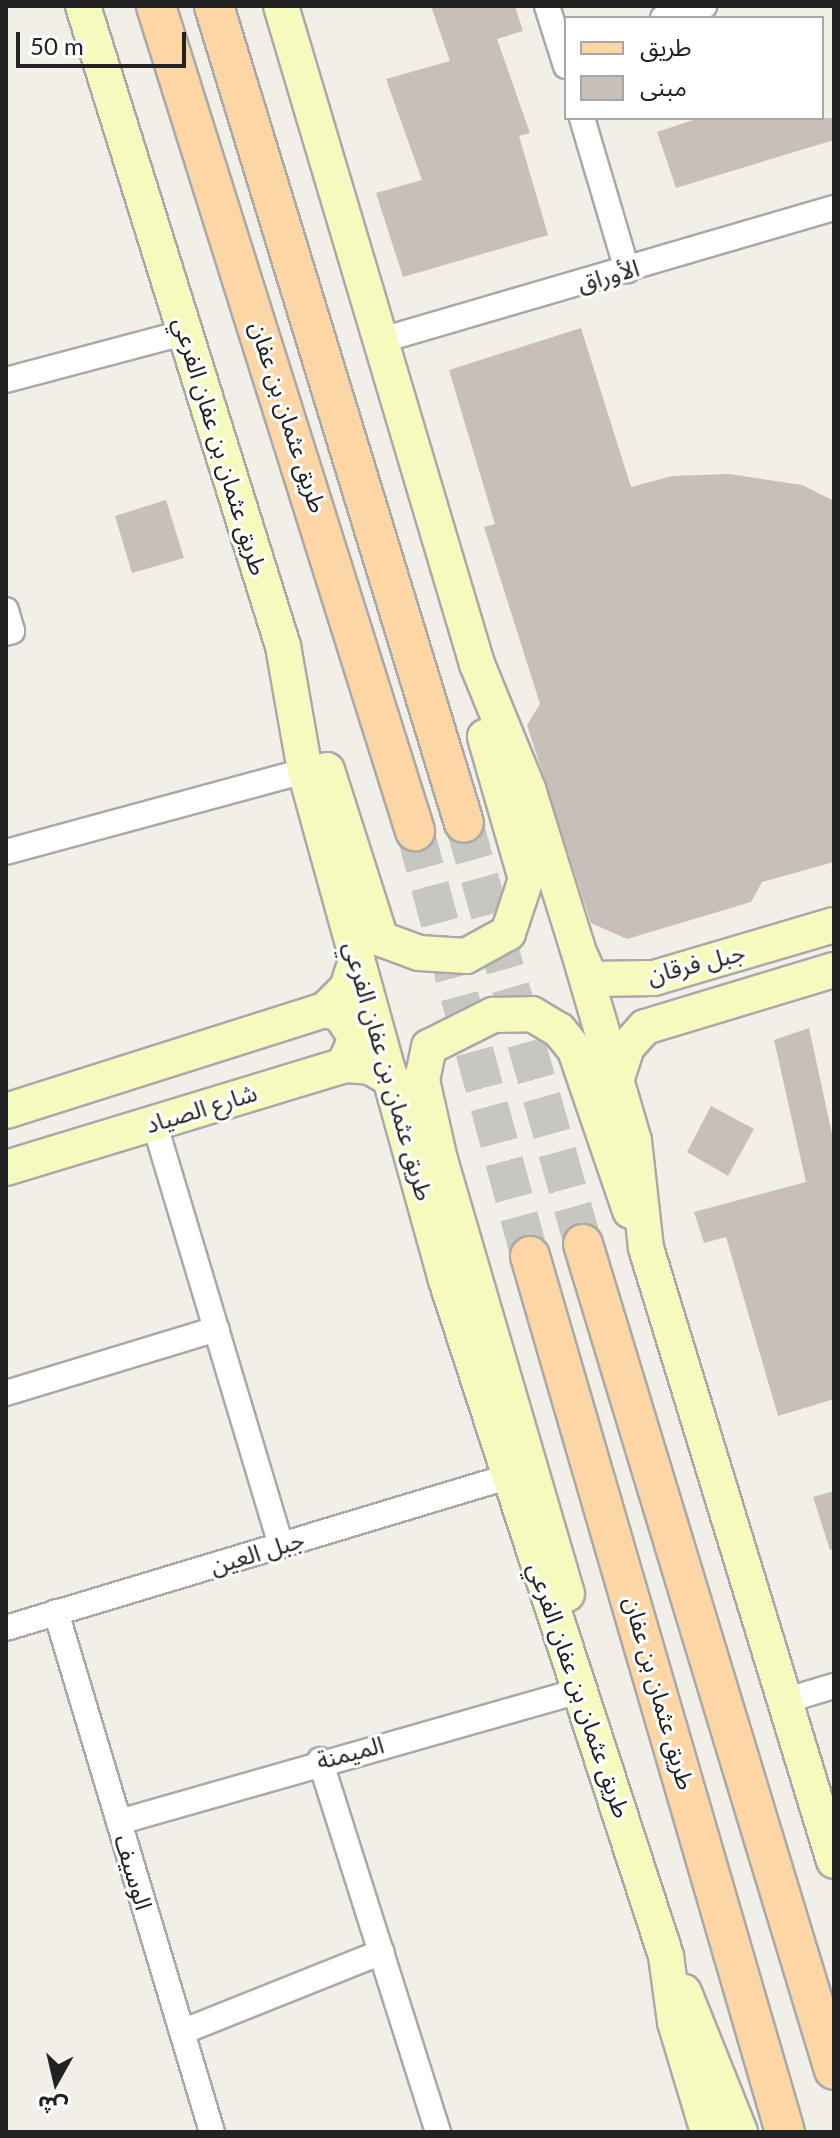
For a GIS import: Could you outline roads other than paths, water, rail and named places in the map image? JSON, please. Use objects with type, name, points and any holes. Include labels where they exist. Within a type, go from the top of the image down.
[{"type":"main road","name":"طريق عثمان بن عفان","points":[[156,6],[415,831]]},
{"type":"main road","points":[[214,6],[464,823]]},
{"type":"main road","points":[[583,1244],[834,2070]]},
{"type":"main road","name":"طريق عثمان بن عفان","points":[[530,1256],[785,2132]]},
{"type":"street","name":"طريق عثمان بن عفان الفرعي","points":[[83,6],[186,332],[292,698],[305,771],[507,1477],[576,1675],[666,1956],[675,2022],[708,2132]]},
{"type":"street","points":[[281,6],[477,664],[520,765],[577,946],[634,1141],[646,1248]]},
{"type":"street","points":[[547,6],[564,53]]},
{"type":"street","points":[[670,16],[704,6]]},
{"type":"street","points":[[583,120],[627,270]]},
{"type":"street","name":"الأوراق","points":[[382,340],[834,208]]},
{"type":"street","points":[[6,380],[186,332]]},
{"type":"street","points":[[292,698],[328,770],[381,939],[419,953],[466,956],[508,933],[526,879],[484,731],[477,664]]},
{"type":"street","points":[[6,852],[305,771]]},
{"type":"street","name":"جبل فرقان","points":[[577,946],[591,979],[654,978],[834,925]]},
{"type":"street","points":[[6,1111],[325,1010],[347,988],[357,958]]},
{"type":"street","name":"جبل فرقان","points":[[616,1081],[627,1047],[645,1027],[834,970]]},
{"type":"street","points":[[654,978],[618,1002],[623,1023],[677,1016]]},
{"type":"street","points":[[325,1010],[351,1024],[353,1053],[344,1065]]},
{"type":"street","points":[[576,1675],[567,1582],[440,1160],[422,1080],[429,1047],[493,1015],[532,1014],[559,1030],[575,1050],[646,1248],[834,1861]]},
{"type":"street","points":[[344,1065],[370,1067],[394,1081]]},
{"type":"street","name":"شارع الصياد","points":[[6,1168],[344,1065]]},
{"type":"street","points":[[154,1122],[281,1545]]},
{"type":"street","points":[[6,1393],[216,1329]]},
{"type":"street","name":"جبل العين","points":[[6,1628],[507,1477]]},
{"type":"street","name":"الوسيف","points":[[56,1612],[212,2132]]},
{"type":"street","name":"الميمنة","points":[[119,1822],[320,1760],[576,1675]]},
{"type":"street","points":[[787,1700],[834,1686]]},
{"type":"street","points":[[320,1760],[438,2132]]},
{"type":"street","points":[[182,2032],[382,1952]]},
{"type":"street","points":[[666,1956],[714,2052],[740,2132]]},
{"type":"tunnel","points":[[464,823],[583,1244]]},
{"type":"tunnel","points":[[415,831],[530,1256]]}]
